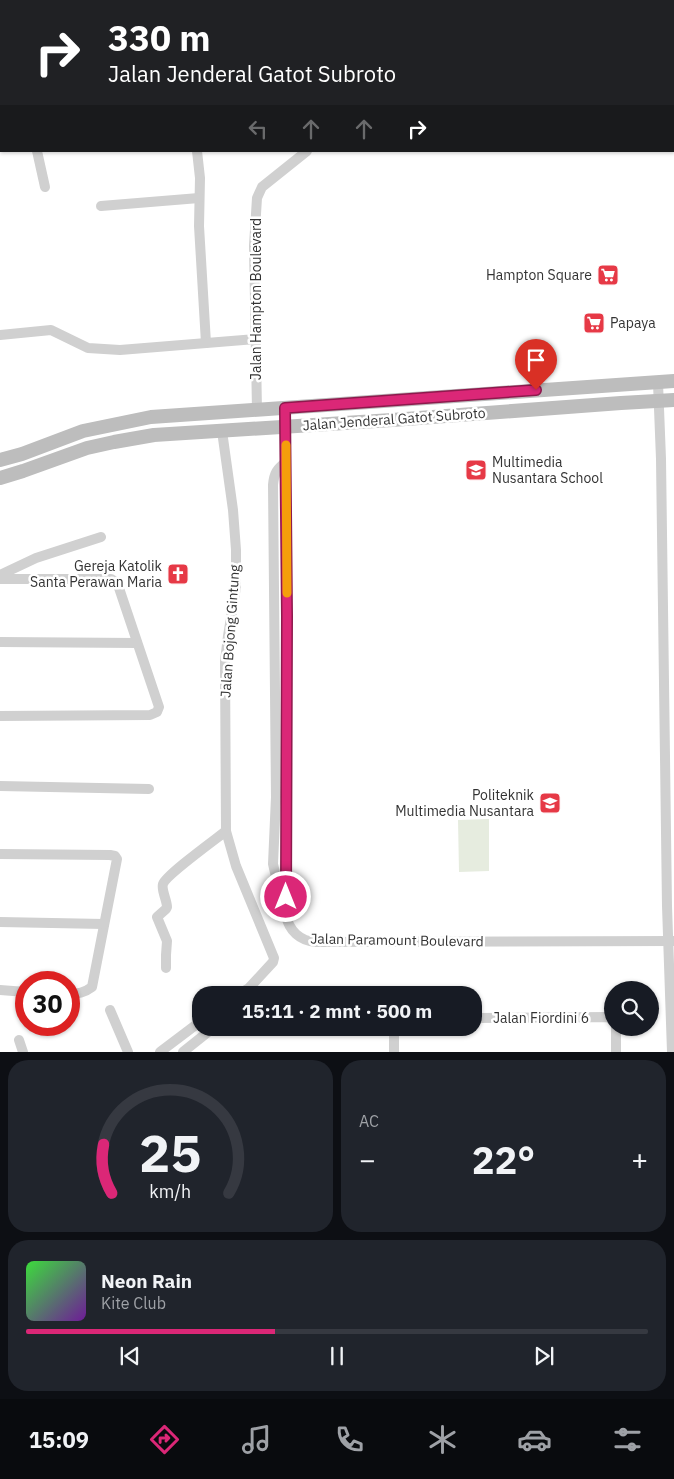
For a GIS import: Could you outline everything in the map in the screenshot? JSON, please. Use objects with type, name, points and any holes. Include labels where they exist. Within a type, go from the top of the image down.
[{"type":"street","points":[[37,152],[45,186]]},
{"type":"street","points":[[197,152],[200,178],[199,226],[206,343]]},
{"type":"street","name":"Jalan Hampton Boulevard","points":[[257,410],[254,246],[256,198],[262,187],[306,152]]},
{"type":"street","points":[[101,206],[199,198]]},
{"type":"street","points":[[0,335],[51,330],[88,348],[120,350],[256,338]]},
{"type":"street","name":"Jalan Jenderal Gatot Subroto","points":[[0,460],[22,454],[83,431],[151,417],[674,381]]},
{"type":"street","points":[[658,383],[672,1052]]},
{"type":"street","name":"Jalan Jenderal Gatot Subroto","points":[[0,478],[23,472],[87,448],[154,435],[674,400]]},
{"type":"street","name":"Jalan Paramount Boulevard","points":[[285,408],[286,915],[290,928],[295,934],[308,942],[671,942]]},
{"type":"street","name":"Jalan Bojong Gintung","points":[[222,431],[234,510],[236,550],[236,587],[225,661],[226,831],[236,866],[274,958],[273,962],[251,986]]},
{"type":"street","points":[[0,575],[36,558],[101,537]]},
{"type":"street","points":[[0,579],[111,579],[117,584],[159,707],[157,712],[150,715],[0,716]]},
{"type":"street","points":[[0,642],[137,643]]},
{"type":"street","points":[[0,786],[149,788]]},
{"type":"street","points":[[166,968],[167,941],[158,918],[167,907],[163,888],[164,881],[226,831]]},
{"type":"street","points":[[0,854],[110,855],[115,856],[117,859],[92,987],[80,993]]},
{"type":"street","points":[[0,922],[104,924]]},
{"type":"street","points":[[0,990],[15,991]]},
{"type":"street","points":[[110,1010],[128,1052]]},
{"type":"street","name":"Jalan Fiordini 6","points":[[482,1018],[604,1019]]},
{"type":"street","points":[[160,1052],[192,1028]]},
{"type":"street","points":[[183,1052],[203,1036]]},
{"type":"street","points":[[394,1036],[394,1052]]},
{"type":"street","points":[[616,1036],[616,1052]]},
{"type":"street","points":[[19,1040],[23,1052]]},
{"type":"shaded area","points":[[489,819],[489,871],[459,872],[458,820]]},
{"type":"slow traffic","points":[[286,445],[287,593]]},
{"type":"place","name":"Hampton Square","points":[[608,275]]},
{"type":"place","name":"Papaya","points":[[594,323]]},
{"type":"place","name":"Multimedia Nusantara School","points":[[476,470]]},
{"type":"place","name":"Gereja Katolik Santa Perawan Maria","points":[[178,574]]},
{"type":"place","name":"Politeknik Multimedia Nusantara","points":[[550,803]]},
{"type":"route","points":[[286,897],[287,616],[285,408],[536,390]]}]
